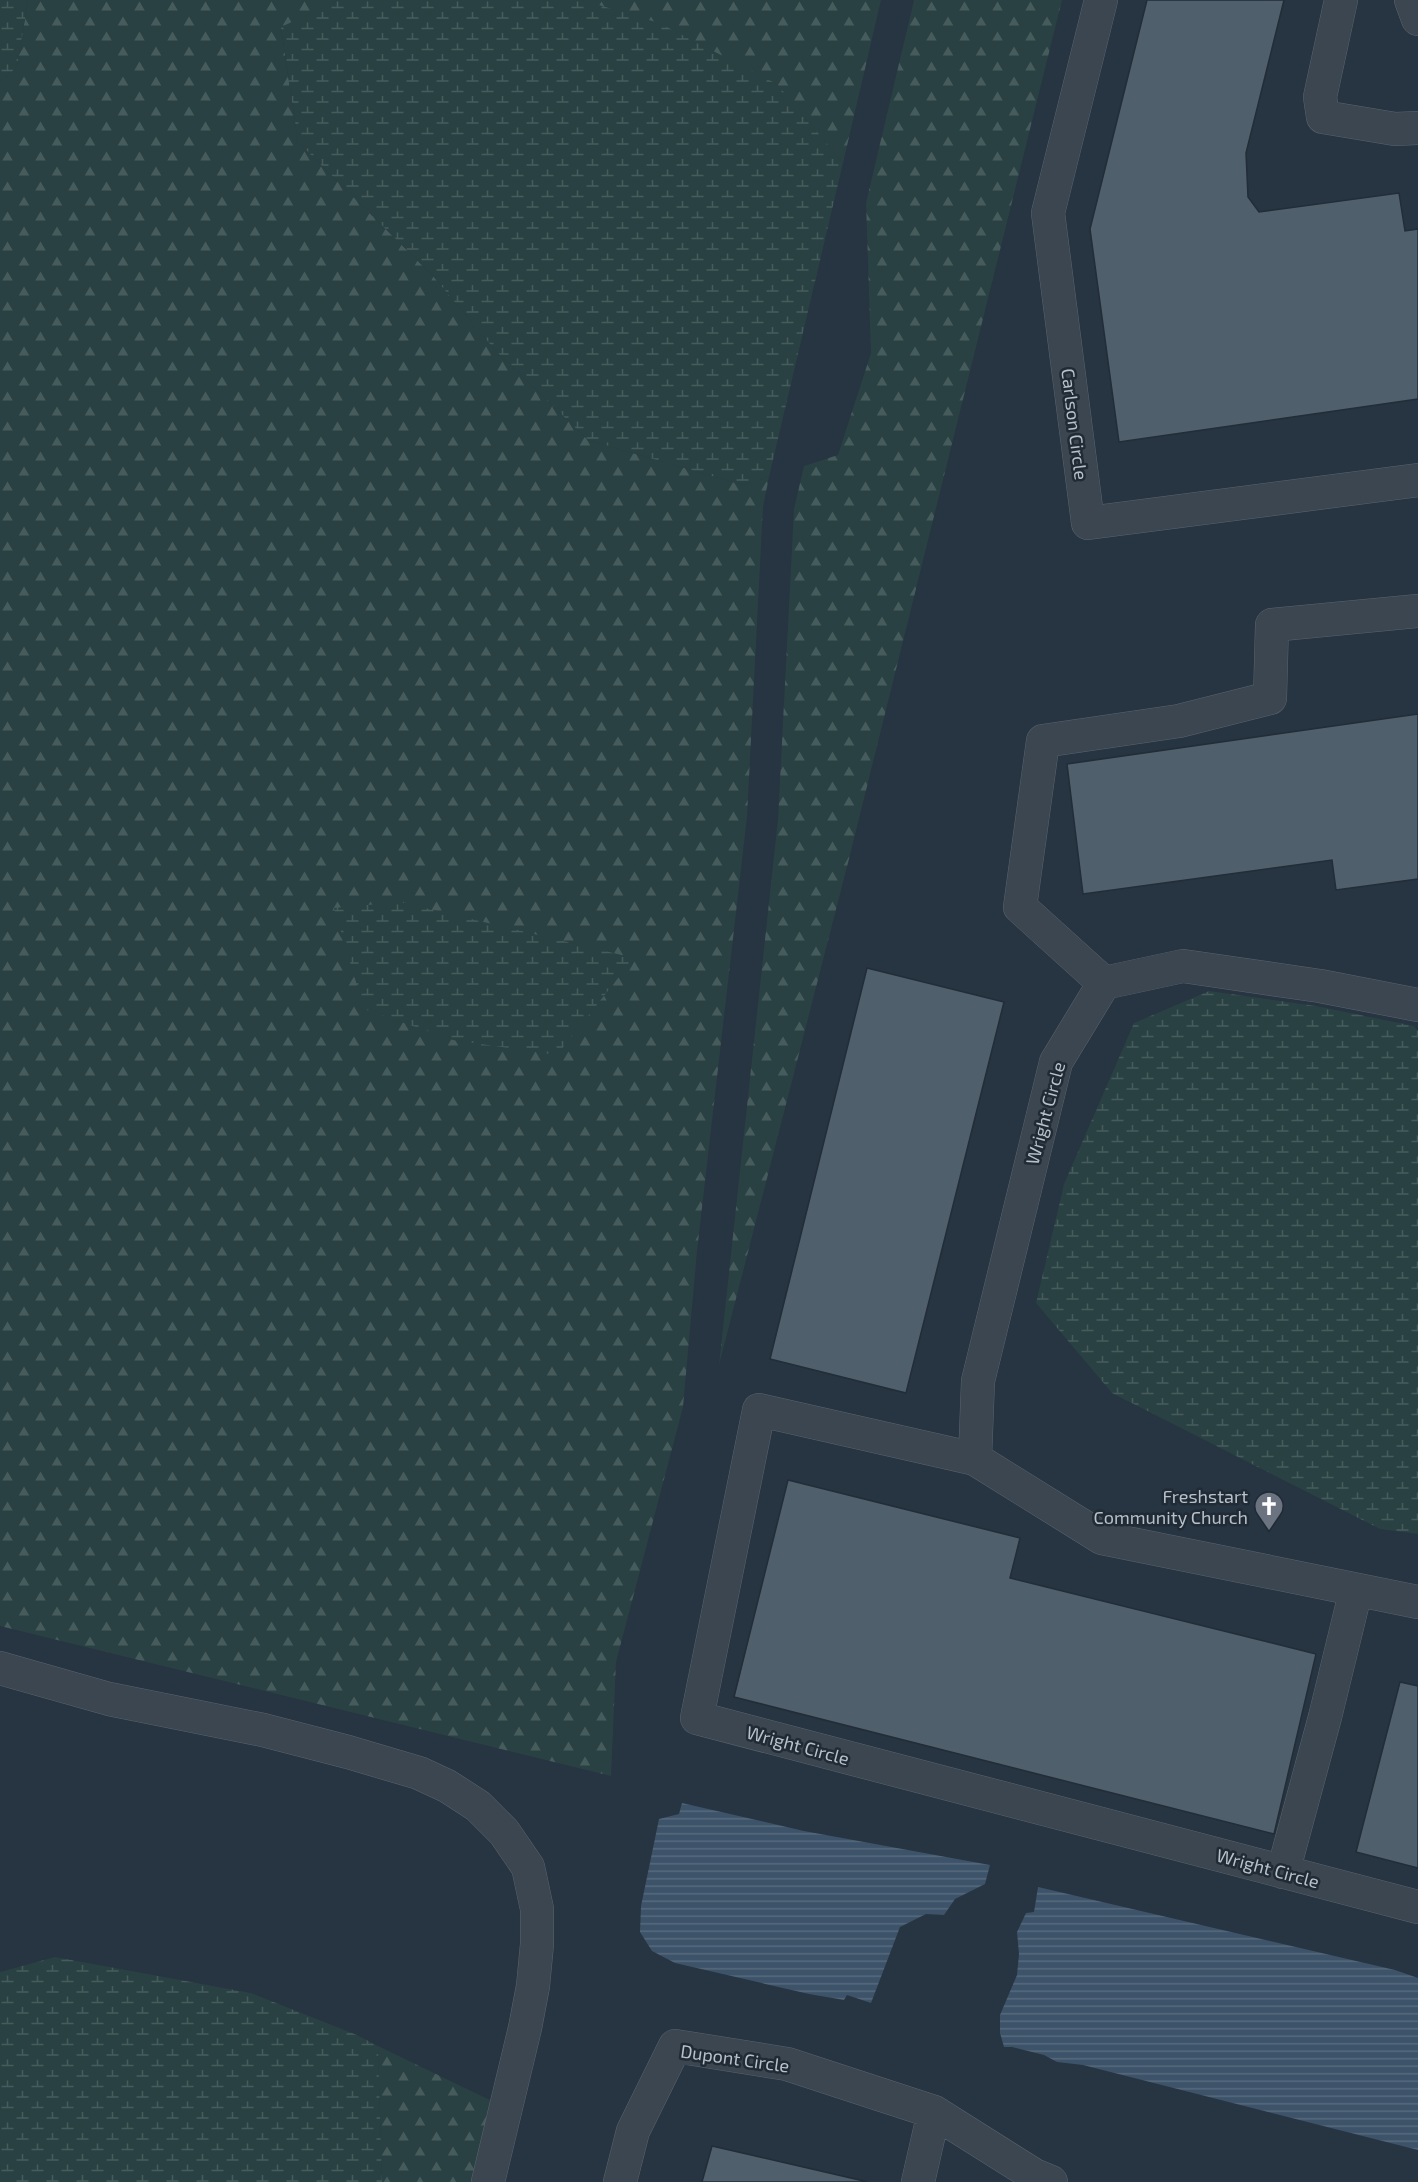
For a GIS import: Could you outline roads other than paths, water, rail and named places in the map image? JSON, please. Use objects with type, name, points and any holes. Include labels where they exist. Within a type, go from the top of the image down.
[{"type":"street","name":"Carlson Circle","points":[[1101,0],[1048,213],[1088,523],[1418,480]]},
{"type":"street","points":[[1341,0],[1320,97],[1323,117],[1395,129],[1418,128]]},
{"type":"street","points":[[1411,0],[1418,19]]},
{"type":"street","points":[[1418,611],[1272,625],[1270,698],[1179,721],[1043,741],[1020,907],[1104,983],[1183,966],[1320,986],[1418,1005]]},
{"type":"street","name":"Wright Circle","points":[[975,1459],[978,1381],[1056,1062],[1104,983]]},
{"type":"street","name":"Wright Circle","points":[[1418,1602],[1102,1538],[975,1459],[759,1410],[697,1718],[1418,1907]]},
{"type":"street","points":[[1283,1872],[1325,1717],[1356,1590]]},
{"type":"street","points":[[0,1668],[109,1699],[263,1730],[419,1773],[447,1786],[478,1806],[504,1832],[528,1868],[537,1909],[537,1944],[533,1986],[525,2028],[488,2182]]},
{"type":"street","name":"Dupont Circle","points":[[620,2182],[633,2131],[675,2046],[787,2064],[934,2112],[1034,2175],[1051,2182]]},
{"type":"street","points":[[918,2182],[934,2112]]},
{"type":"water","points":[[682,1803],[804,1831],[990,1865],[985,1884],[955,1899],[944,1915],[926,1914],[900,1927],[871,2003],[847,1995],[844,2000],[809,1994],[675,1963],[652,1951],[640,1932],[641,1906],[659,1819],[679,1814]]},
{"type":"water","points":[[1038,1887],[1395,1970],[1418,1978],[1418,2150],[1083,2065],[1057,2062],[1044,2055],[1012,2047],[1004,2047],[1000,2033],[1000,2015],[1017,1975],[1019,1954],[1017,1932],[1026,1913],[1034,1912]]},
{"type":"place","name":"Freshstart Community Church","points":[[1269,1532]]}]
